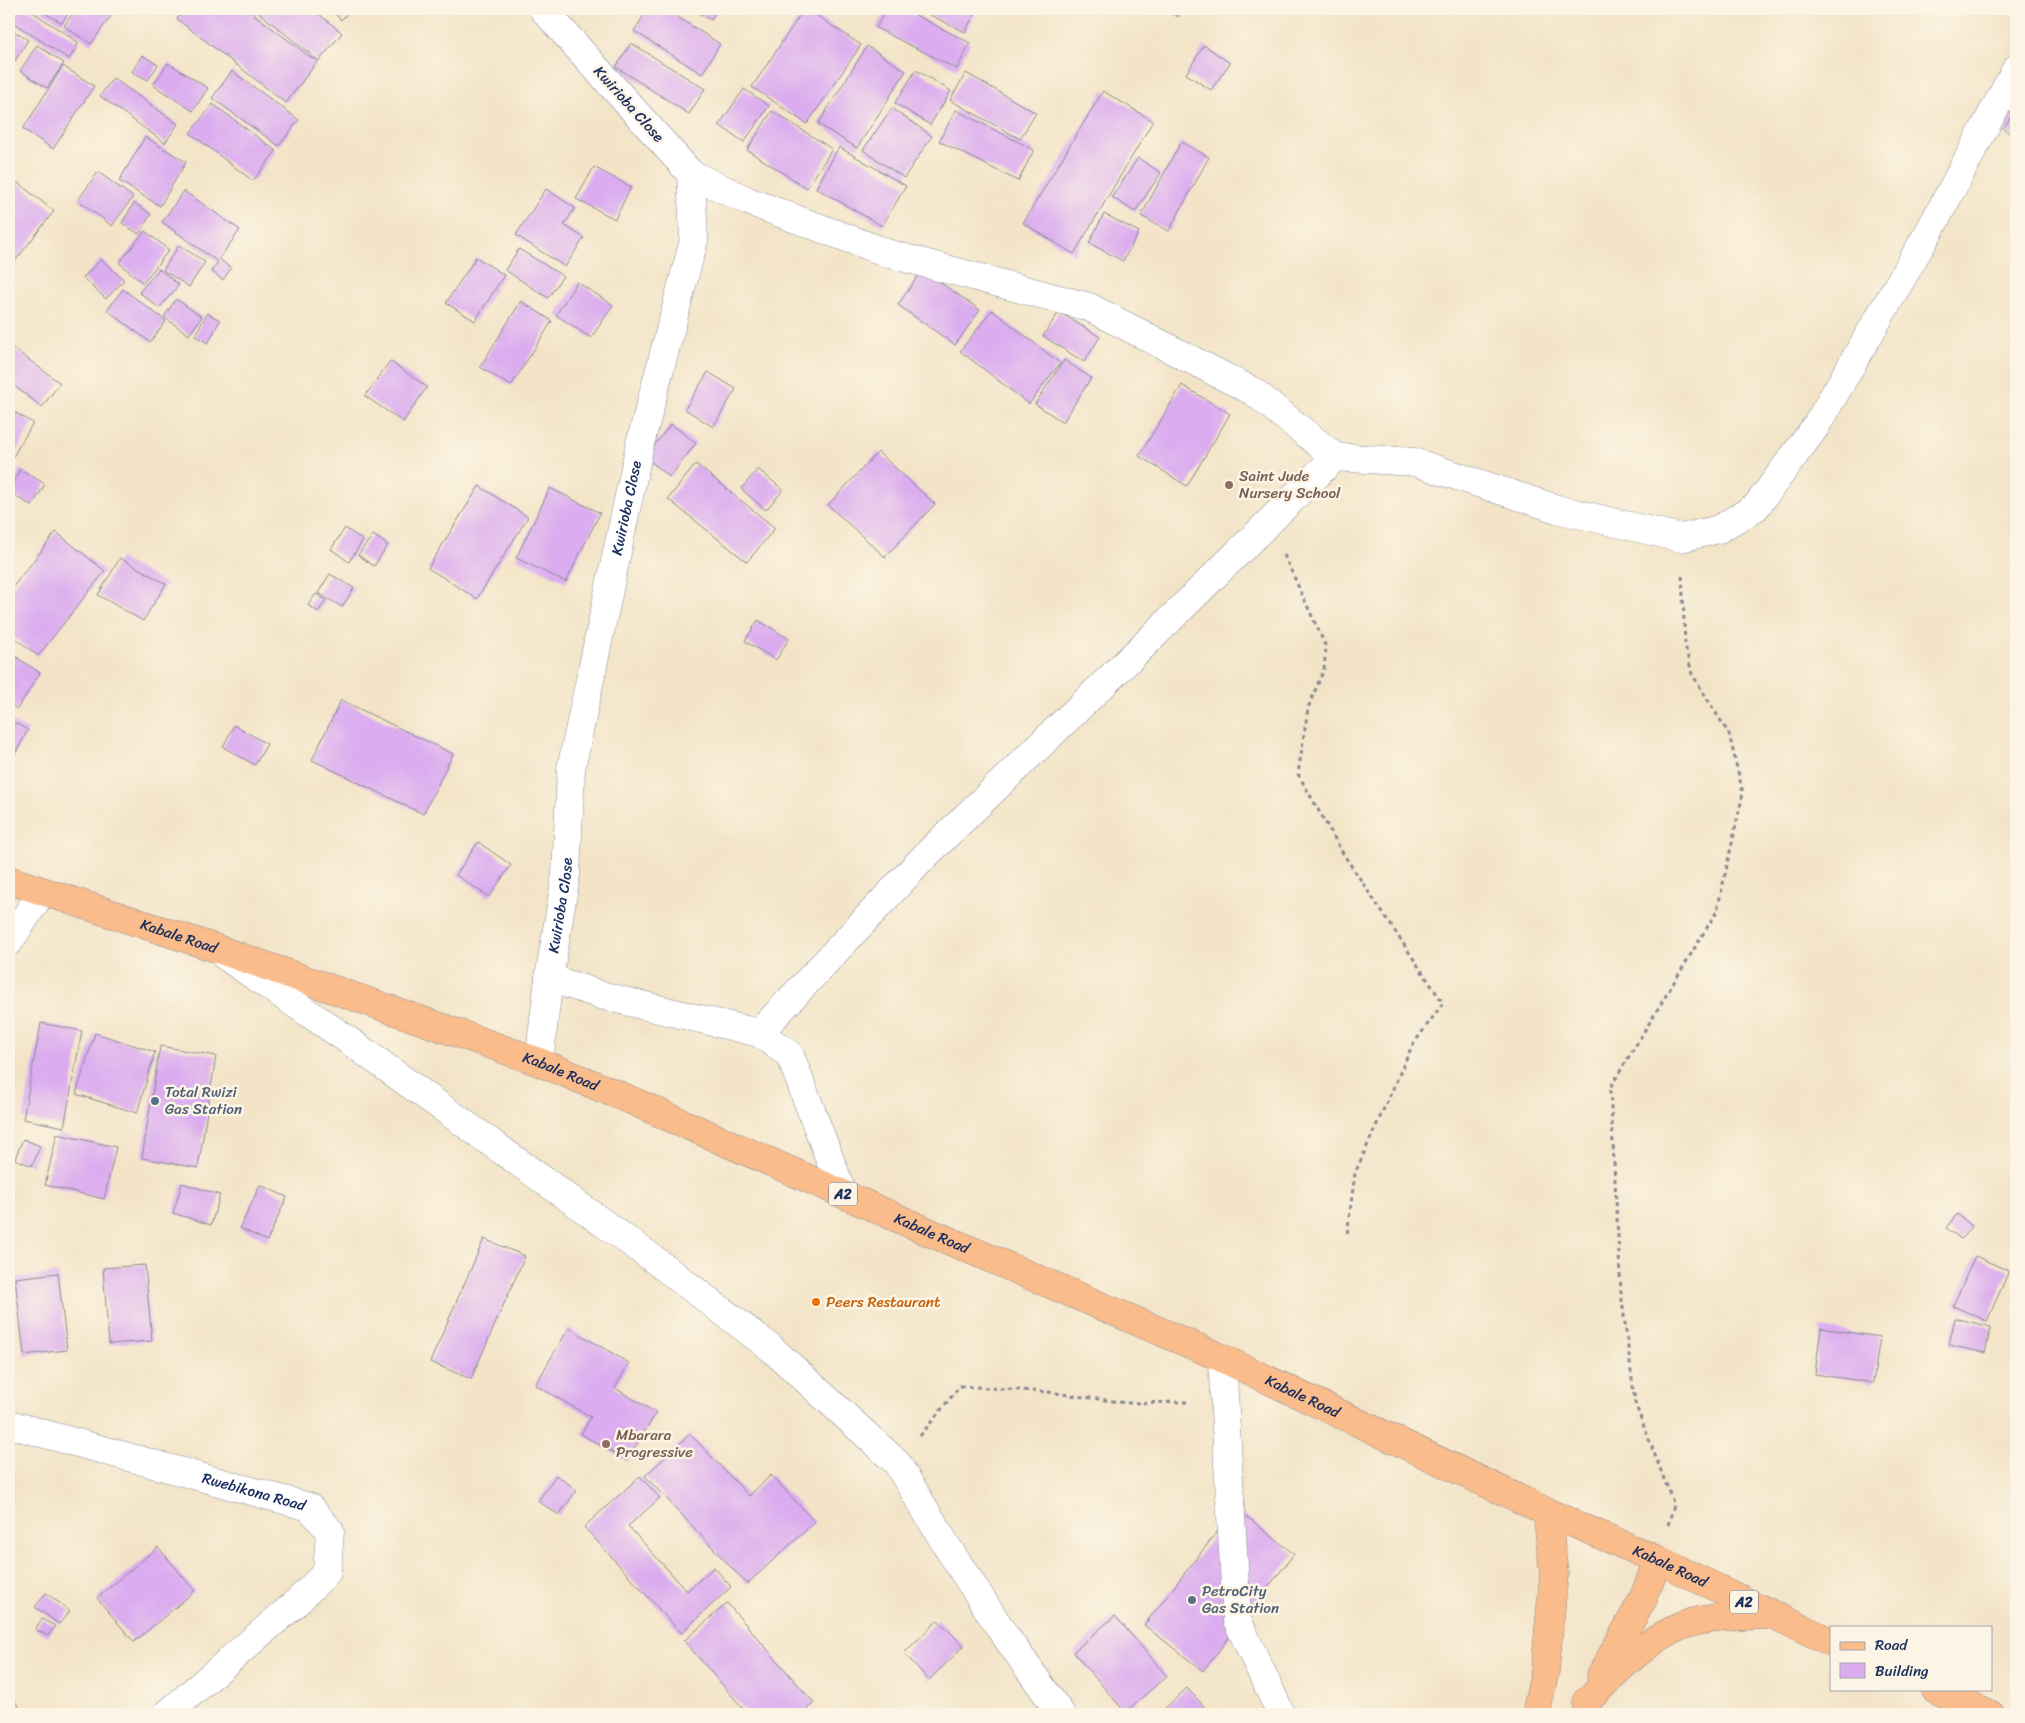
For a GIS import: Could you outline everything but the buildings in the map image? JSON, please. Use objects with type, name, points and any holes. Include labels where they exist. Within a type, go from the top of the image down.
[{"type":"main road","name":"Kabale Road","points":[[9,880],[212,947],[539,1062],[1222,1358],[1547,1512],[1658,1560],[1830,1642]]},
{"type":"main road","points":[[1536,1714],[1545,1671],[1554,1574],[1547,1512]]},
{"type":"main road","points":[[1582,1708],[1627,1631],[1643,1599],[1658,1560]]},
{"type":"main road","points":[[1582,1708],[1622,1666],[1647,1646],[1673,1631],[1692,1622],[1723,1616],[1771,1615]]},
{"type":"main road","points":[[1937,1690],[1990,1714]]},
{"type":"street","name":"Kwirioba Close","points":[[539,1062],[549,978],[566,875],[571,769],[640,444],[694,240],[691,174],[543,9]]},
{"type":"street","points":[[691,174],[748,201],[890,254],[1089,307],[1254,392],[1335,457],[1414,462],[1557,509],[1681,538],[1719,529],[1756,508],[1816,426],[1931,228],[2016,69]]},
{"type":"street","points":[[760,1033],[926,855],[1141,648],[1268,520],[1335,457]]},
{"type":"street","points":[[9,942],[42,892]]},
{"type":"street","points":[[212,947],[345,1038],[648,1255],[778,1355],[897,1463],[948,1548],[1004,1634],[1061,1714]]},
{"type":"street","points":[[549,978],[604,996],[760,1033],[790,1055],[843,1194]]},
{"type":"street","points":[[1222,1358],[1237,1620],[1281,1714]]},
{"type":"street","name":"Rwebikona Road","points":[[9,1424],[308,1507],[330,1531],[327,1572],[296,1603],[167,1714]]},
{"type":"path","points":[[1268,520],[1326,647],[1324,669],[1308,708],[1298,774],[1344,855],[1443,1003],[1412,1046],[1355,1173],[1347,1235]]},
{"type":"path","points":[[1658,1560],[1674,1505],[1635,1403],[1621,1292],[1610,1088],[1717,911],[1743,793],[1729,734],[1692,674],[1684,644],[1681,538]]},
{"type":"path","points":[[918,1438],[960,1386],[1048,1392],[1127,1403],[1224,1402]]},
{"type":"place","name":"Saint Jude Nursery School","points":[[1229,485]]},
{"type":"place","name":"Total Rwizi Gas Station","points":[[155,1101]]},
{"type":"place","name":"Peers Restaurant","points":[[816,1302]]},
{"type":"place","name":"Mbarara Progressive","points":[[606,1444]]},
{"type":"place","name":"PetroCity Gas Station","points":[[1192,1600]]}]
